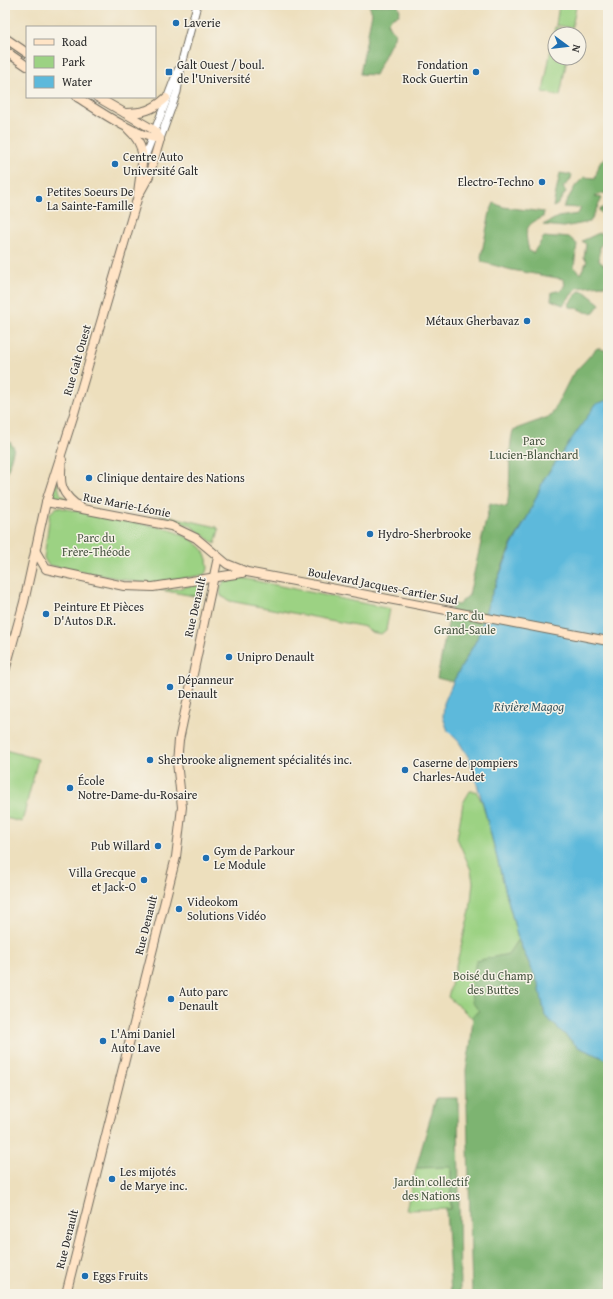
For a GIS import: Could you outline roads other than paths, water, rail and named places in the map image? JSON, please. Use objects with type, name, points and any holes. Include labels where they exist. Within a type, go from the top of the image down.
[{"type":"main road","points":[[5,38],[26,52]]},
{"type":"main road","points":[[5,51],[26,65]]},
{"type":"main road","points":[[79,98],[123,124],[152,134]]},
{"type":"main road","points":[[99,98],[124,113],[160,139]]},
{"type":"main road","points":[[124,113],[145,112],[154,108],[166,98]]},
{"type":"main road","points":[[123,124],[140,142],[144,159],[139,174],[138,196]]},
{"type":"main road","name":"Rue Galt Ouest","points":[[5,671],[24,602],[46,502],[64,447],[138,196],[149,176],[160,139]]},
{"type":"main road","points":[[64,447],[61,486],[68,497],[82,508]]},
{"type":"main road","name":"Rue Marie-Léonie","points":[[46,502],[171,526],[196,538],[218,557]]},
{"type":"main road","name":"Boulevard Jacques-Cartier Sud","points":[[35,550],[46,569],[124,586],[161,587],[214,576],[247,572]]},
{"type":"main road","name":"Boulevard Jacques-Cartier Sud","points":[[218,557],[227,564],[247,572],[608,641]]},
{"type":"main road","name":"Rue Denault","points":[[66,1294],[176,857],[182,807],[177,762],[179,740],[218,557]]},
{"type":"street","name":"Rue Galt Ouest","points":[[160,139],[177,92],[182,60],[197,5]]},
{"type":"street","name":"Rue Galt Ouest","points":[[144,159],[152,134],[182,60]]},
{"type":"water","name":"Rivière Magog","points":[[608,400],[608,1060],[578,1047],[545,1016],[539,985],[518,939],[483,804],[469,758],[459,742],[448,731],[443,717],[444,703],[453,682],[477,639],[489,601],[511,547],[529,514],[544,479],[596,404]]},
{"type":"place","name":"Laverie","points":[[176,23]]},
{"type":"place","name":"Galt Ouest / boul. de l'Université","points":[[169,72]]},
{"type":"place","name":"Fondation Rock Guertin","points":[[476,72]]},
{"type":"place","name":"Centre Auto Université Galt","points":[[115,164]]},
{"type":"place","name":"Electro-Techno","points":[[542,182]]},
{"type":"place","name":"Petites Soeurs De La Sainte-Famille","points":[[39,199]]},
{"type":"place","name":"Métaux Gherbavaz","points":[[527,321]]},
{"type":"place","name":"Clinique dentaire des Nations","points":[[89,478]]},
{"type":"place","name":"Hydro-Sherbrooke","points":[[370,534]]},
{"type":"place","name":"Peinture Et Pièces D'Autos D.R.","points":[[46,614]]},
{"type":"place","name":"Unipro Denault","points":[[229,657]]},
{"type":"place","name":"Dépanneur Denault","points":[[170,687]]},
{"type":"place","name":"Sherbrooke alignement spécialités inc.","points":[[150,760]]},
{"type":"place","name":"Caserne de pompiers Charles-Audet","points":[[405,770]]},
{"type":"place","name":"École Notre-Dame-du-Rosaire","points":[[70,788]]},
{"type":"place","name":"Pub Willard","points":[[158,846]]},
{"type":"place","name":"Gym de Parkour Le Module","points":[[206,858]]},
{"type":"place","name":"Villa Grecque et Jack-O","points":[[144,880]]},
{"type":"place","name":"Videokom Solutions Vidéo","points":[[179,909]]},
{"type":"place","name":"Auto parc Denault","points":[[171,999]]},
{"type":"place","name":"L'Ami Daniel Auto Lave","points":[[103,1041]]},
{"type":"place","name":"Les mijotés de Marye inc.","points":[[112,1179]]},
{"type":"place","name":"Eggs Fruits","points":[[85,1276]]},
{"type":"park label","name":"Parc Lucien-Blanchard","points":[[534,448]]},
{"type":"park label","name":"Parc du Frère-Théode","points":[[96,545]]},
{"type":"park label","name":"Parc du Grand-Saule","points":[[465,623]]},
{"type":"park label","name":"Boisé du Champ des Buttes","points":[[493,983]]},
{"type":"park label","name":"Jardin collectif des Nations","points":[[431,1189]]}]
